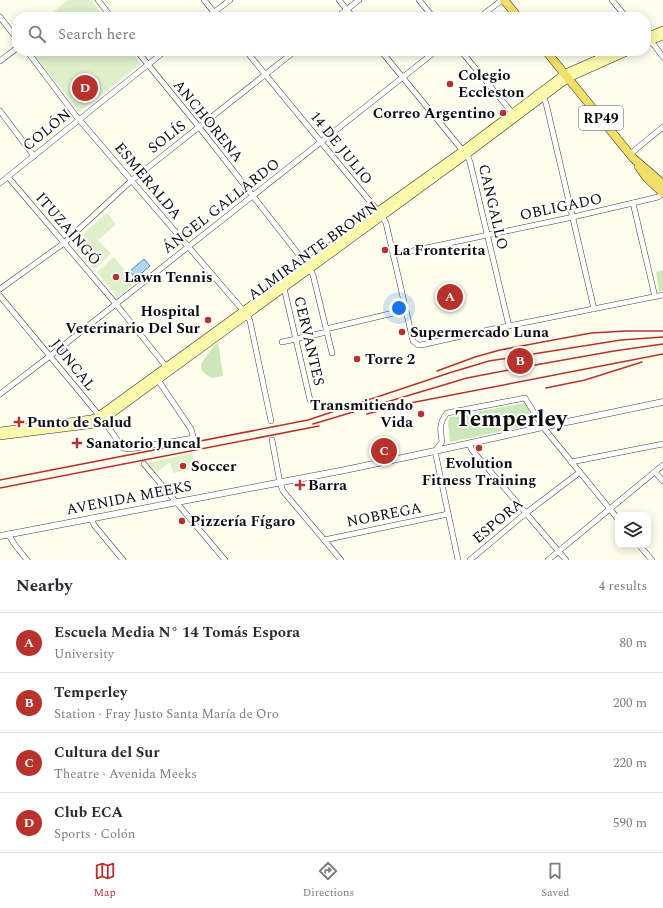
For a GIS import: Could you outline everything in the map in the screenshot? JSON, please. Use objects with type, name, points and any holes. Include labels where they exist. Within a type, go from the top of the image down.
[{"type":"main road","points":[[503,0],[514,12]]},
{"type":"main road","points":[[651,38],[663,30]]},
{"type":"main road","points":[[651,39],[663,36]]},
{"type":"main road","name":"RP49","points":[[550,56],[632,156],[663,184]]},
{"type":"main road","name":"ALMIRANTE BROWN","points":[[0,436],[95,424],[101,418],[566,77],[606,56]]},
{"type":"main road","name":"ALMIRANTE BROWN","points":[[514,115],[544,97],[566,77],[617,56]]},
{"type":"main road","name":"RP49","points":[[632,156],[643,174],[663,194]]},
{"type":"main road","name":"ALMIRANTE BROWN","points":[[245,313],[284,288],[308,267]]},
{"type":"main road","name":"ALMIRANTE BROWN","points":[[0,431],[101,418],[158,380],[168,369]]},
{"type":"street","points":[[98,0],[107,12]]},
{"type":"street","points":[[204,0],[214,12]]},
{"type":"street","points":[[219,12],[230,0]]},
{"type":"street","points":[[339,0],[349,12]]},
{"type":"street","points":[[343,12],[359,0]]},
{"type":"street","points":[[419,0],[429,12]]},
{"type":"street","points":[[487,12],[503,0]]},
{"type":"street","points":[[612,0],[622,12]]},
{"type":"street","points":[[0,17],[12,33]]},
{"type":"street","points":[[651,43],[663,57]]},
{"type":"street","points":[[0,61],[12,52]]},
{"type":"street","name":"ESMERALDA","points":[[30,56],[79,119],[245,313],[250,321],[271,421]]},
{"type":"street","name":"ANCHORENA","points":[[142,56],[308,267],[313,275],[332,353]]},
{"type":"street","name":"COLÓN","points":[[0,183],[158,56]]},
{"type":"street","name":"14 DE JULIO","points":[[250,56],[380,213],[386,223],[413,341],[421,345],[508,326]]},
{"type":"street","name":"SOLÍS","points":[[0,289],[64,242],[132,180],[289,56]]},
{"type":"street","name":"CANGALLO","points":[[385,56],[470,162],[508,326]]},
{"type":"street","name":"ÁNGEL GALLARDO","points":[[0,394],[189,247],[429,56]]},
{"type":"street","points":[[465,56],[514,115]]},
{"type":"street","points":[[544,97],[594,309]]},
{"type":"street","points":[[0,111],[34,156]]},
{"type":"street","points":[[632,156],[663,127]]},
{"type":"street","name":"ITUZAINGÓ","points":[[8,177],[116,304],[168,369]]},
{"type":"street","name":"OBLIGADO","points":[[393,255],[573,217],[658,197],[663,194]]},
{"type":"street","points":[[633,203],[655,297]]},
{"type":"street","name":"CERVANTES","points":[[284,288],[310,400]]},
{"type":"street","points":[[508,326],[663,295]]},
{"type":"street","name":"JUNCAL","points":[[0,296],[124,448],[128,449],[193,438],[191,429],[158,380]]},
{"type":"street","points":[[282,342],[406,310]]},
{"type":"street","points":[[458,560],[435,451],[442,442],[440,431],[442,420],[447,413],[524,398],[543,427],[615,515]]},
{"type":"street","name":"AVENIDA MEEKS","points":[[0,536],[280,483],[663,402]]},
{"type":"street","points":[[272,440],[280,483],[283,491],[341,560]]},
{"type":"street","points":[[469,444],[472,450],[566,560]]},
{"type":"street","points":[[571,462],[663,444]]},
{"type":"street","points":[[144,464],[225,560]]},
{"type":"street","points":[[548,560],[663,465]]},
{"type":"street","name":"ESPORA","points":[[470,560],[526,513],[580,472]]},
{"type":"street","points":[[655,472],[663,482]]},
{"type":"street","name":"NOBREGA","points":[[324,540],[448,514]]},
{"type":"street","points":[[91,518],[94,525],[123,560]]},
{"type":"street","points":[[8,534],[27,560]]},
{"type":"street","points":[[642,548],[652,560]]},
{"type":"green space","points":[[68,0],[91,0],[100,12],[53,12]]},
{"type":"green space","points":[[35,56],[135,56],[141,64],[79,112]]},
{"type":"green space","points":[[107,213],[116,224],[98,240],[111,254],[94,269],[72,244]]},
{"type":"green space","name":"Lawn Tennis","points":[[114,257],[135,283],[118,297],[97,272]]},
{"type":"green space","points":[[663,270],[663,291],[659,291],[656,272]]},
{"type":"green space","points":[[218,342],[223,376],[212,378],[203,372],[201,366],[205,357]]},
{"type":"green space","points":[[525,403],[536,424],[450,442],[448,422],[450,417]]},
{"type":"green space","name":"Soccer","points":[[192,453],[195,468],[173,473],[170,462],[156,473],[148,463]]},
{"type":"water","points":[[144,259],[150,266],[135,279],[130,271]]},
{"type":"railway","points":[[437,371],[475,357],[500,350],[591,333],[663,331]]},
{"type":"railway","points":[[0,480],[308,420],[489,361],[621,340],[663,337]]},
{"type":"railway","points":[[313,424],[467,378],[614,351],[663,344]]},
{"type":"railway","points":[[367,414],[405,404],[663,354]]},
{"type":"railway","points":[[546,388],[585,380],[642,362]]},
{"type":"railway","points":[[0,488],[319,426]]},
{"type":"place","name":"Colegio Eccleston","points":[[450,84]]},
{"type":"place","name":"Club ECA","points":[[85,88]]},
{"type":"place","name":"Correo Argentino","points":[[503,113]]},
{"type":"place","name":"La Fronterita","points":[[385,250]]},
{"type":"place","name":"Lawn Tennis","points":[[116,277]]},
{"type":"place","name":"Escuela Media N° 14 Tomás Espora","points":[[450,297]]},
{"type":"place","name":"Hospital Veterinario Del Sur","points":[[208,320]]},
{"type":"place","name":"Supermercado Luna","points":[[402,332]]},
{"type":"place","name":"Torre 2","points":[[357,359]]},
{"type":"place","name":"Temperley","points":[[520,361]]},
{"type":"place","name":"Transmitiendo Vida","points":[[421,414]]},
{"type":"place","name":"Punto de Salud","points":[[19,422]]},
{"type":"place","name":"Sanatorio Juncal","points":[[77,443]]},
{"type":"place","name":"Evolution Fitness Training","points":[[479,448]]},
{"type":"place","name":"Cultura del Sur","points":[[384,451]]},
{"type":"place","name":"Soccer","points":[[183,466]]},
{"type":"place","name":"Barra","points":[[300,485]]},
{"type":"place","name":"Pizzería Fígaro","points":[[182,521]]},
{"type":"district","name":"Temperley","points":[[511,419]]}]
